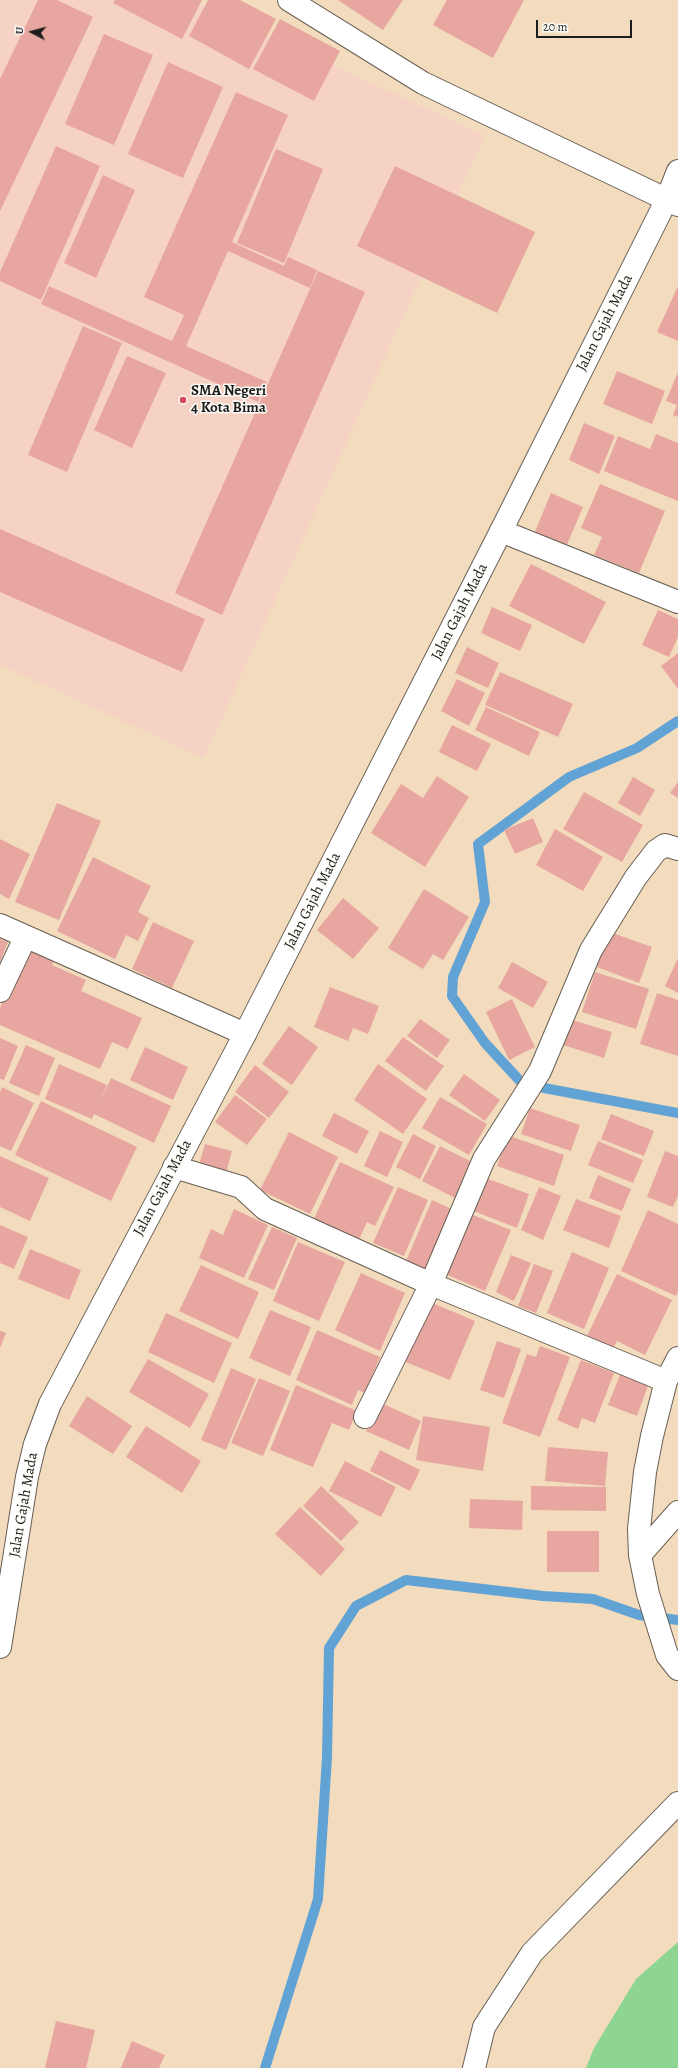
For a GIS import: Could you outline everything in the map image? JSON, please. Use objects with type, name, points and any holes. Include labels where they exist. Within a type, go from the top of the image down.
[{"type":"street","points":[[289,0],[423,83],[672,202]]},
{"type":"street","name":"Jalan Gajah Mada","points":[[0,1647],[2,1624],[27,1477],[40,1431],[50,1404],[245,1034],[501,531],[672,202],[678,170]]},
{"type":"street","points":[[501,531],[678,602]]},
{"type":"street","points":[[365,1417],[431,1284],[484,1159],[540,1071],[591,950],[636,877],[656,851],[665,845],[678,849]]},
{"type":"street","points":[[0,925],[25,938],[245,1034]]},
{"type":"street","points":[[0,991],[25,938]]},
{"type":"street","points":[[174,1167],[241,1187],[265,1209],[431,1284],[666,1381]]},
{"type":"street","points":[[678,1358],[666,1381],[645,1472],[640,1529],[640,1555],[648,1594],[667,1655],[678,1669]]},
{"type":"street","points":[[640,1555],[678,1512]]},
{"type":"street","points":[[474,2068],[484,2027],[532,1953],[678,1802]]},
{"type":"shaded area","name":"SMA Negeri 4 Kota Bima","points":[[0,0],[189,0],[485,135],[204,758],[0,665]]},
{"type":"green space","points":[[678,1942],[678,2068],[586,2068],[594,2048],[636,1979]]},
{"type":"building","points":[[38,0],[57,0],[93,17],[0,211],[0,79]]},
{"type":"building","points":[[115,0],[202,0],[182,39],[113,3]]},
{"type":"building","points":[[208,0],[240,0],[276,19],[249,69],[189,36]]},
{"type":"building","points":[[338,0],[403,0],[383,30]]},
{"type":"building","points":[[447,0],[524,0],[493,58],[433,25]]},
{"type":"building","points":[[280,19],[340,51],[314,101],[253,69]]},
{"type":"building","points":[[104,34],[153,55],[114,145],[65,124]]},
{"type":"building","points":[[168,62],[223,87],[183,178],[128,154]]},
{"type":"building","points":[[236,92],[288,115],[232,242],[284,266],[288,257],[317,270],[310,288],[228,251],[186,346],[267,382],[258,402],[41,304],[49,286],[172,341],[184,315],[144,297]]},
{"type":"building","points":[[56,146],[100,166],[41,300],[0,281],[0,272]]},
{"type":"building","points":[[276,149],[323,169],[284,263],[237,243]]},
{"type":"building","points":[[395,166],[535,232],[497,313],[357,246]]},
{"type":"building","points":[[103,175],[135,190],[96,278],[64,263]]},
{"type":"building","points":[[318,271],[365,292],[222,615],[175,593]]},
{"type":"building","points":[[678,286],[678,341],[657,332]]},
{"type":"building","points":[[83,326],[122,343],[67,472],[28,455]]},
{"type":"building","points":[[127,356],[166,373],[132,448],[94,430]]},
{"type":"building","points":[[617,371],[665,391],[652,424],[603,404]]},
{"type":"building","points":[[678,372],[678,417],[673,415],[677,405],[666,401]]},
{"type":"building","points":[[584,423],[615,436],[599,474],[569,460]]},
{"type":"building","points":[[656,434],[678,443],[678,501],[604,471],[618,436],[650,449]]},
{"type":"building","points":[[600,484],[665,511],[639,573],[594,555],[602,537],[581,528]]},
{"type":"building","points":[[551,493],[583,507],[566,547],[534,534]]},
{"type":"building","points":[[0,529],[205,619],[182,672],[0,592]]},
{"type":"building","points":[[531,564],[606,602],[584,644],[509,606]]},
{"type":"building","points":[[492,607],[532,625],[520,651],[481,633]]},
{"type":"building","points":[[658,610],[678,619],[678,637],[669,657],[642,645]]},
{"type":"building","points":[[467,647],[499,663],[488,688],[455,673]]},
{"type":"building","points":[[678,653],[678,689],[661,666]]},
{"type":"building","points":[[500,672],[573,704],[558,737],[485,705]]},
{"type":"building","points":[[457,679],[485,693],[469,726],[441,711]]},
{"type":"building","points":[[486,707],[540,732],[529,756],[475,730]]},
{"type":"building","points":[[452,725],[491,744],[477,771],[439,752]]},
{"type":"building","points":[[437,776],[469,797],[425,867],[371,833],[401,784],[423,798]]},
{"type":"building","points":[[633,777],[655,790],[640,816],[618,803]]},
{"type":"building","points":[[678,782],[678,798],[670,793]]},
{"type":"building","points":[[584,792],[643,825],[622,862],[563,829]]},
{"type":"building","points":[[57,803],[101,821],[59,920],[15,902]]},
{"type":"building","points":[[533,818],[543,842],[515,854],[504,830]]},
{"type":"building","points":[[555,829],[603,857],[583,891],[536,865]]},
{"type":"building","points":[[0,839],[30,854],[9,899],[0,894]]},
{"type":"building","points":[[93,857],[151,886],[138,912],[149,918],[138,941],[126,935],[115,959],[57,931]]},
{"type":"building","points":[[424,889],[469,917],[443,960],[433,954],[423,969],[388,948]]},
{"type":"building","points":[[343,898],[379,928],[353,959],[317,930]]},
{"type":"building","points":[[153,922],[194,941],[172,988],[132,969]]},
{"type":"building","points":[[610,932],[652,947],[639,983],[597,967]]},
{"type":"building","points":[[0,939],[8,942],[0,962]]},
{"type":"building","points":[[27,947],[55,959],[52,965],[86,980],[81,991],[142,1018],[128,1049],[112,1042],[100,1069],[0,1025],[0,1008]]},
{"type":"building","points":[[678,958],[678,993],[665,986]]},
{"type":"building","points":[[512,962],[548,982],[533,1008],[498,988]]},
{"type":"building","points":[[595,972],[649,989],[636,1029],[582,1012]]},
{"type":"building","points":[[330,987],[379,1006],[368,1034],[353,1028],[348,1041],[314,1027]]},
{"type":"building","points":[[657,993],[678,1000],[678,1056],[640,1044]]},
{"type":"building","points":[[512,999],[535,1047],[509,1060],[486,1012]]},
{"type":"building","points":[[420,1019],[450,1040],[437,1058],[407,1036]]},
{"type":"building","points":[[569,1019],[612,1032],[604,1058],[560,1044]]},
{"type":"building","points":[[289,1026],[318,1047],[292,1085],[262,1064]]},
{"type":"building","points":[[403,1037],[444,1066],[426,1091],[385,1061]]},
{"type":"building","points":[[0,1038],[18,1046],[4,1080],[0,1079]]},
{"type":"building","points":[[26,1045],[55,1058],[39,1096],[9,1083]]},
{"type":"building","points":[[145,1047],[188,1067],[173,1100],[130,1080]]},
{"type":"building","points":[[59,1064],[107,1085],[98,1106],[111,1078],[171,1106],[154,1143],[94,1114],[92,1119],[45,1099]]},
{"type":"building","points":[[378,1064],[427,1099],[403,1134],[354,1100]]},
{"type":"building","points":[[255,1065],[289,1092],[269,1118],[235,1092]]},
{"type":"building","points":[[464,1074],[500,1100],[485,1121],[449,1095]]},
{"type":"building","points":[[2,1087],[34,1103],[11,1151],[0,1146],[0,1092]]},
{"type":"building","points":[[235,1095],[267,1119],[247,1145],[215,1122]]},
{"type":"building","points":[[440,1097],[487,1124],[469,1155],[422,1128]]},
{"type":"building","points":[[41,1101],[137,1147],[111,1201],[15,1155]]},
{"type":"building","points":[[530,1108],[580,1125],[571,1151],[521,1134]]},
{"type":"building","points":[[334,1113],[369,1131],[357,1154],[322,1136]]},
{"type":"building","points":[[611,1114],[654,1131],[644,1156],[601,1139]]},
{"type":"building","points":[[380,1131],[403,1142],[387,1177],[364,1166]]},
{"type":"building","points":[[289,1132],[338,1157],[310,1214],[260,1190]]},
{"type":"building","points":[[413,1134],[436,1146],[420,1179],[396,1167]]},
{"type":"building","points":[[507,1135],[564,1155],[554,1186],[497,1166]]},
{"type":"building","points":[[598,1141],[643,1160],[633,1183],[588,1165]]},
{"type":"building","points":[[205,1144],[232,1151],[226,1173],[199,1165]]},
{"type":"building","points":[[440,1146],[474,1163],[457,1199],[422,1181]]},
{"type":"building","points":[[665,1151],[678,1156],[678,1196],[673,1207],[647,1197]]},
{"type":"building","points":[[0,1156],[49,1178],[30,1221],[0,1207]]},
{"type":"building","points":[[340,1162],[394,1187],[375,1226],[367,1222],[358,1242],[313,1221]]},
{"type":"building","points":[[598,1175],[631,1189],[622,1211],[589,1198]]},
{"type":"building","points":[[483,1177],[529,1194],[517,1228],[471,1210]]},
{"type":"building","points":[[398,1187],[428,1200],[404,1256],[373,1243]]},
{"type":"building","points":[[539,1187],[561,1196],[543,1240],[521,1230]]},
{"type":"building","points":[[576,1199],[621,1216],[609,1248],[563,1230]]},
{"type":"building","points":[[432,1200],[454,1210],[427,1270],[406,1261]]},
{"type":"building","points":[[234,1209],[268,1225],[244,1278],[199,1258],[211,1229],[223,1235]]},
{"type":"building","points":[[648,1210],[678,1224],[678,1291],[676,1296],[621,1271]]},
{"type":"building","points":[[468,1213],[511,1230],[485,1291],[443,1273]]},
{"type":"building","points":[[0,1225],[28,1237],[14,1269],[0,1263]]},
{"type":"building","points":[[272,1227],[297,1238],[274,1290],[248,1279]]},
{"type":"building","points":[[298,1242],[345,1262],[319,1321],[273,1301]]},
{"type":"building","points":[[30,1249],[81,1270],[69,1300],[18,1279]]},
{"type":"building","points":[[572,1252],[609,1268],[584,1329],[547,1313]]},
{"type":"building","points":[[511,1255],[531,1263],[514,1301],[496,1292]]},
{"type":"building","points":[[534,1264],[553,1271],[536,1313],[518,1306]]},
{"type":"building","points":[[201,1265],[259,1292],[238,1339],[179,1311]]},
{"type":"building","points":[[361,1273],[405,1293],[380,1351],[335,1330]]},
{"type":"building","points":[[617,1274],[672,1300],[645,1355],[617,1341],[613,1349],[587,1336]]},
{"type":"building","points":[[428,1301],[475,1321],[450,1380],[403,1361]]},
{"type":"building","points":[[270,1310],[311,1327],[290,1376],[249,1358]]},
{"type":"building","points":[[166,1313],[232,1343],[214,1383],[148,1352]]},
{"type":"building","points":[[317,1330],[380,1357],[365,1393],[358,1390],[352,1405],[296,1380]]},
{"type":"building","points":[[0,1331],[6,1333],[0,1348]]},
{"type":"building","points":[[497,1341],[521,1349],[504,1398],[480,1390]]},
{"type":"building","points":[[540,1346],[570,1357],[540,1437],[502,1423],[527,1354],[536,1357]]},
{"type":"building","points":[[148,1359],[209,1394],[190,1428],[129,1392]]},
{"type":"building","points":[[581,1360],[614,1373],[595,1423],[582,1418],[578,1429],[557,1420]]},
{"type":"building","points":[[231,1368],[256,1379],[226,1450],[201,1440]]},
{"type":"building","points":[[621,1372],[649,1383],[637,1416],[608,1405]]},
{"type":"building","points":[[259,1378],[290,1391],[263,1456],[231,1443]]},
{"type":"building","points":[[296,1385],[357,1411],[349,1430],[332,1423],[313,1467],[270,1450]]},
{"type":"building","points":[[87,1396],[132,1426],[113,1454],[69,1426]]},
{"type":"building","points":[[379,1402],[421,1421],[409,1450],[366,1431]]},
{"type":"building","points":[[423,1416],[490,1427],[483,1471],[416,1460]]},
{"type":"building","points":[[146,1426],[201,1461],[182,1493],[126,1457]]},
{"type":"building","points":[[548,1447],[608,1452],[605,1486],[545,1481]]},
{"type":"building","points":[[380,1450],[420,1470],[410,1491],[370,1471]]},
{"type":"building","points":[[345,1461],[396,1487],[381,1517],[329,1491]]},
{"type":"building","points":[[321,1486],[359,1522],[341,1541],[303,1506]]},
{"type":"building","points":[[531,1486],[606,1487],[606,1511],[531,1510]]},
{"type":"building","points":[[470,1499],[523,1501],[522,1530],[469,1528]]},
{"type":"building","points":[[300,1507],[345,1549],[321,1576],[275,1534]]},
{"type":"building","points":[[547,1531],[599,1531],[599,1572],[547,1572]]},
{"type":"building","points":[[56,2021],[95,2030],[86,2068],[45,2068]]},
{"type":"building","points":[[132,2041],[165,2055],[159,2068],[121,2068]]},
{"type":"waterway","points":[[678,721],[637,748],[569,777],[478,844],[485,902],[453,977],[452,996],[485,1043],[520,1081],[544,1088],[678,1113]]},
{"type":"waterway","points":[[265,2068],[318,1899],[327,1757],[329,1648],[356,1606],[406,1580],[543,1596],[593,1599],[639,1615],[678,1620]]},
{"type":"place","name":"SMA Negeri 4 Kota Bima","points":[[183,400]]}]
